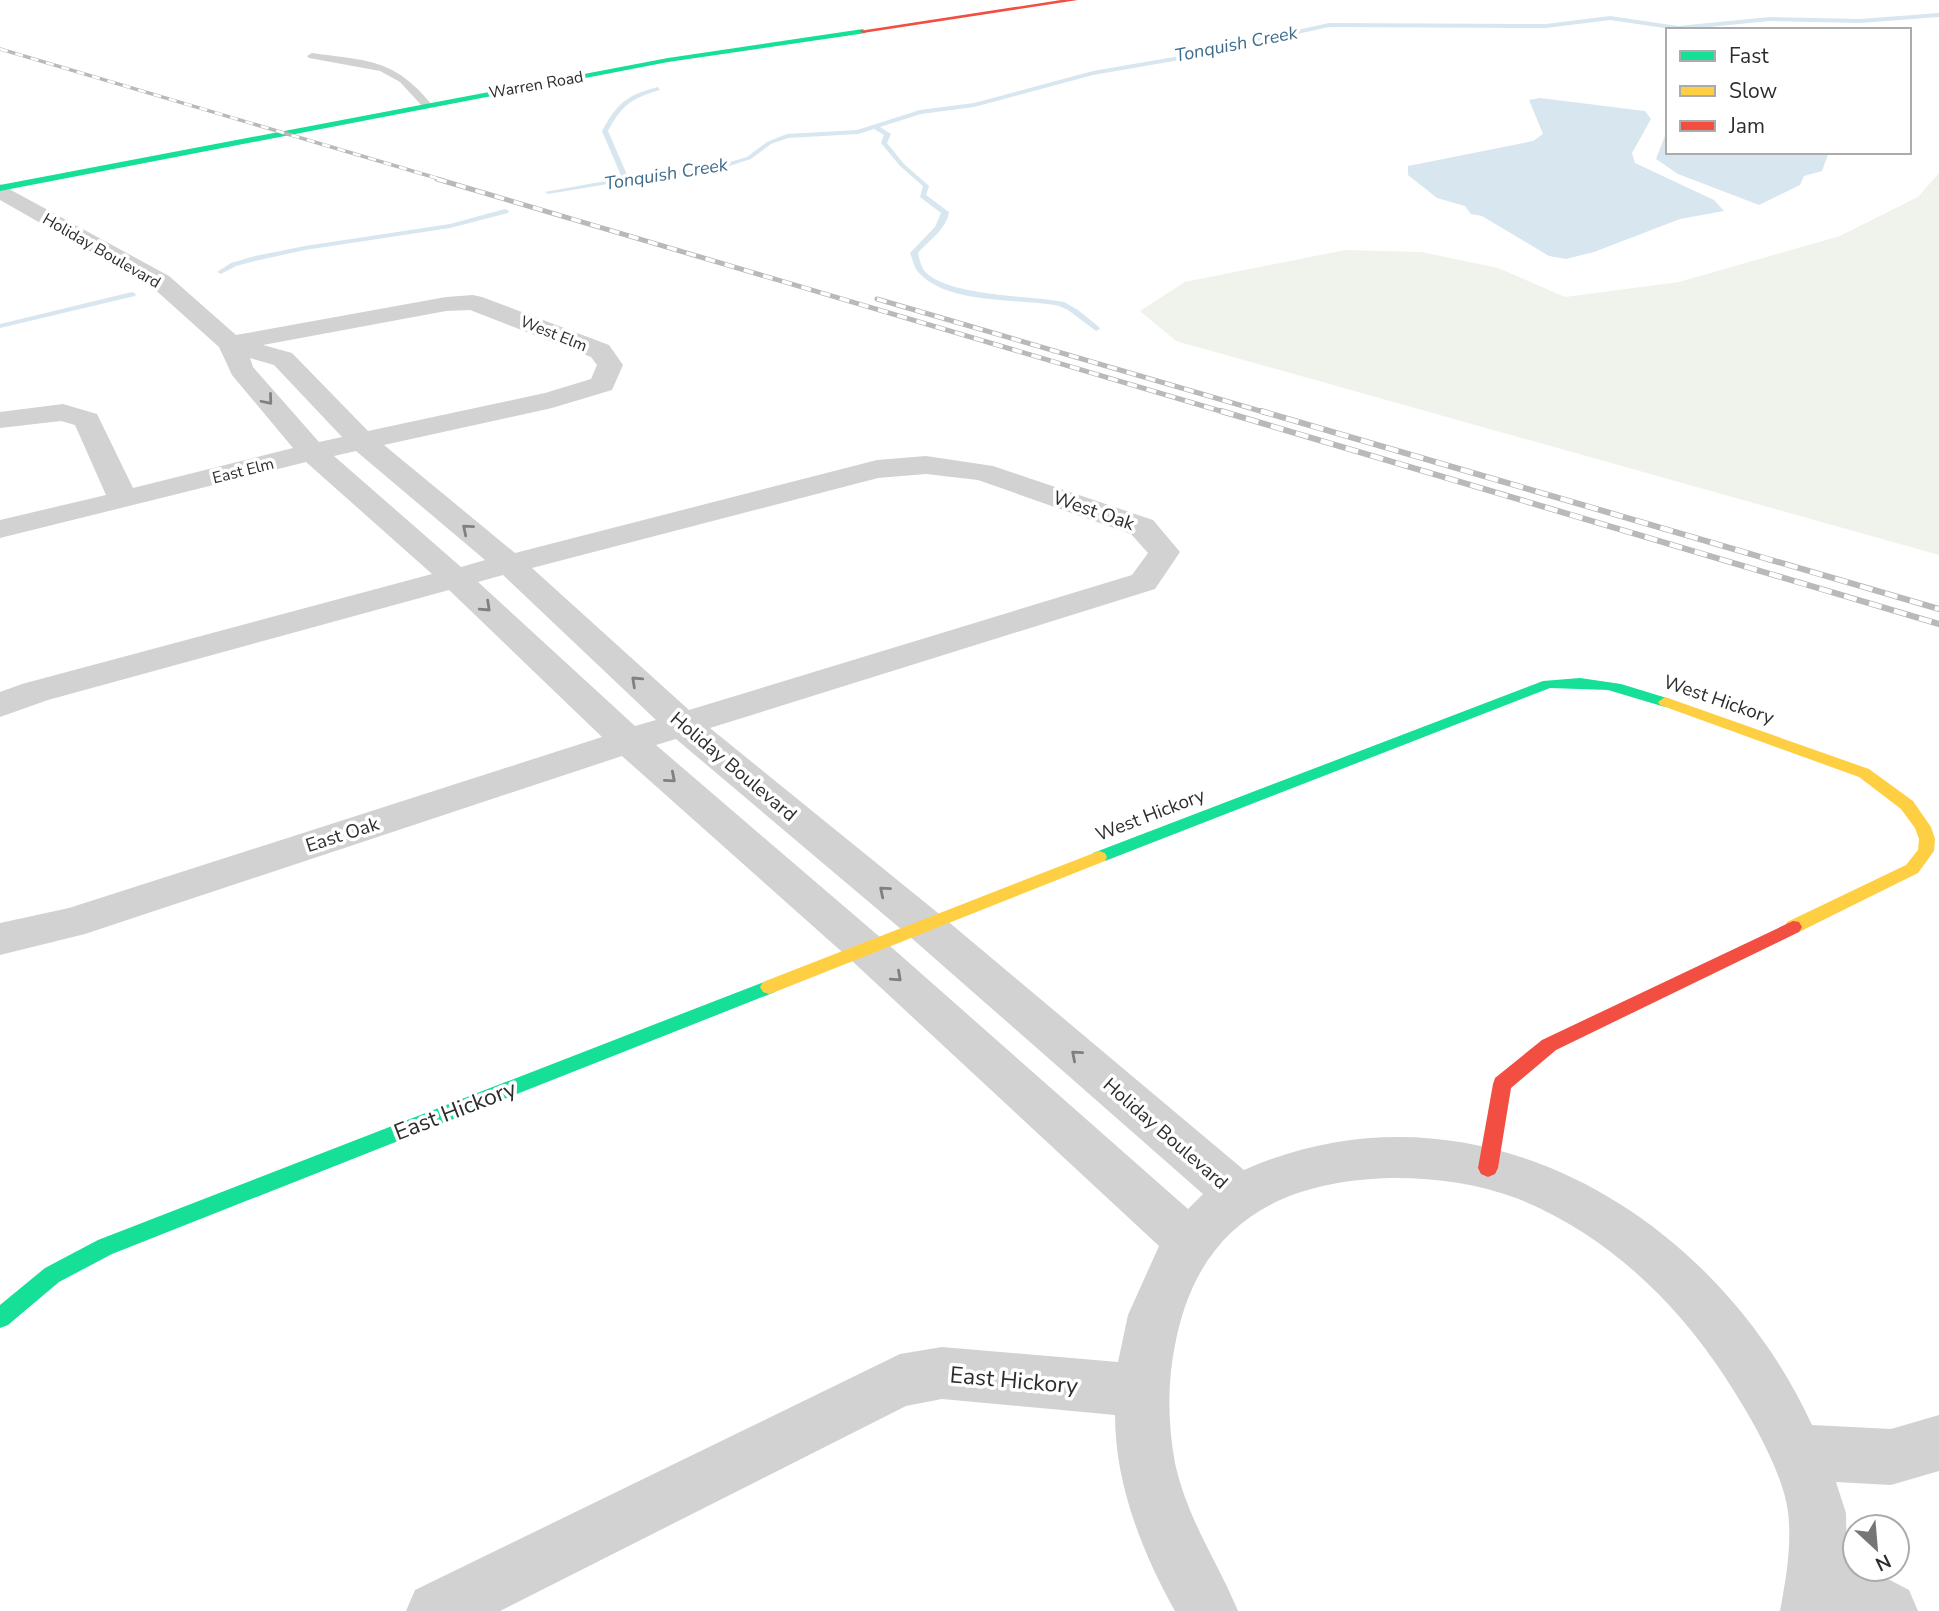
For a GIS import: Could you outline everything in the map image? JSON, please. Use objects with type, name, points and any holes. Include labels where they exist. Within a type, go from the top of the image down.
[{"type":"street","points":[[1001,0],[1017,8]]},
{"type":"street","name":"Warren Road","points":[[0,189],[427,104],[668,60],[1075,0]]},
{"type":"street","name":"Holiday Boulevard","points":[[0,189],[160,281],[231,344],[283,359],[363,442],[510,565],[683,725],[923,924],[1239,1195]]},
{"type":"street","name":"West Elm","points":[[231,344],[446,304],[473,302],[600,351],[610,365],[602,384],[552,400],[363,442]]},
{"type":"street","name":"Holiday Boulevard","points":[[231,344],[241,369],[312,452],[455,578],[628,741],[866,949],[1190,1241]]},
{"type":"street","points":[[0,420],[63,412],[87,420],[124,500]]},
{"type":"street","name":"East Elm","points":[[0,529],[312,452],[363,442]]},
{"type":"street","name":"West Oak","points":[[510,565],[877,469],[926,465],[983,472],[1142,527],[1164,552],[1144,582],[683,725]]},
{"type":"street","points":[[0,705],[35,692],[510,565]]},
{"type":"street","name":"West Hickory","points":[[923,924],[1548,684],[1583,681],[1631,691],[1864,773],[1886,786],[1914,813],[1925,833],[1926,852],[1912,869],[1561,1038],[1539,1052],[1502,1084],[1488,1168]]},
{"type":"street","name":"East Oak","points":[[0,939],[70,923],[683,725]]},
{"type":"street","name":"East Hickory","points":[[0,1318],[52,1276],[105,1247],[866,949],[923,924]]},
{"type":"street","name":"Holiday Boulevard","points":[[1208,1611],[1188,1579],[1165,1529],[1148,1479],[1142,1441],[1141,1391],[1149,1335],[1166,1281],[1190,1241],[1217,1211],[1239,1195],[1275,1177],[1330,1161],[1413,1156],[1452,1160],[1488,1168],[1569,1199],[1606,1221],[1654,1257],[1696,1297],[1739,1350],[1768,1395],[1796,1452],[1817,1510],[1813,1592]]},
{"type":"street","name":"East Hickory","points":[[436,1611],[900,1381],[942,1373],[1141,1391]]},
{"type":"street","points":[[1796,1452],[1891,1457],[1939,1443]]},
{"type":"street","points":[[1813,1592],[1888,1611]]},
{"type":"lane","points":[[312,56],[366,64],[390,71],[403,79],[427,104]]},
{"type":"shaded area","points":[[1540,98],[1645,111],[1651,119],[1632,153],[1635,163],[1714,200],[1724,211],[1680,219],[1594,252],[1566,259],[1549,256],[1482,216],[1471,214],[1465,206],[1437,198],[1408,175],[1408,166],[1533,141],[1543,134],[1529,100]]},
{"type":"shaded area","points":[[1666,133],[1666,154],[1828,154],[1822,171],[1804,176],[1800,185],[1759,205],[1678,174],[1656,159]]},
{"type":"shaded area","points":[[1939,173],[1939,555],[1176,341],[1140,311],[1185,282],[1345,250],[1421,252],[1498,268],[1565,297],[1679,282],[1840,236],[1918,197]]},
{"type":"waterway","name":"Tonquish Creek","points":[[626,179],[710,170],[749,158],[769,143],[787,136],[858,132],[920,112],[974,105],[1093,73],[1174,59],[1329,25],[1546,26],[1610,18],[1678,28],[1770,19],[1860,21],[1939,15]]},
{"type":"waterway","points":[[626,179],[605,131],[625,102],[658,89]]},
{"type":"waterway","points":[[877,128],[888,134],[884,143],[902,165],[926,186],[922,196],[945,212],[942,224],[914,253],[920,270],[933,281],[953,289],[1061,304],[1096,329]]},
{"type":"waterway","name":"Tonquish Creek","points":[[548,192],[626,179]]},
{"type":"waterway","name":"Tonquish Creek","points":[[221,272],[255,258],[450,226],[505,211]]},
{"type":"waterway","name":"Tonquish Creek","points":[[0,326],[132,294]]},
{"type":"railway","points":[[0,49],[443,180]]},
{"type":"railway","points":[[437,179],[1227,413]]},
{"type":"railway","points":[[877,299],[1267,413]]},
{"type":"railway","points":[[1221,411],[1939,624]]},
{"type":"railway","points":[[1261,411],[1939,609]]},
{"type":"traffic: fast","points":[[0,188],[668,60],[863,31]]},
{"type":"traffic: fast","points":[[1099,857],[1548,684],[1608,686],[1665,702]]},
{"type":"traffic: fast","points":[[0,1318],[52,1275],[105,1247],[769,987]]},
{"type":"traffic: slow","points":[[1665,702],[1864,773],[1907,805],[1923,827],[1927,839],[1926,851],[1912,869],[1793,927]]},
{"type":"traffic: slow","points":[[769,987],[1099,857]]},
{"type":"traffic: jam","points":[[863,31],[1075,0]]},
{"type":"traffic: jam","points":[[1488,1168],[1502,1084],[1549,1045],[1793,927]]}]
